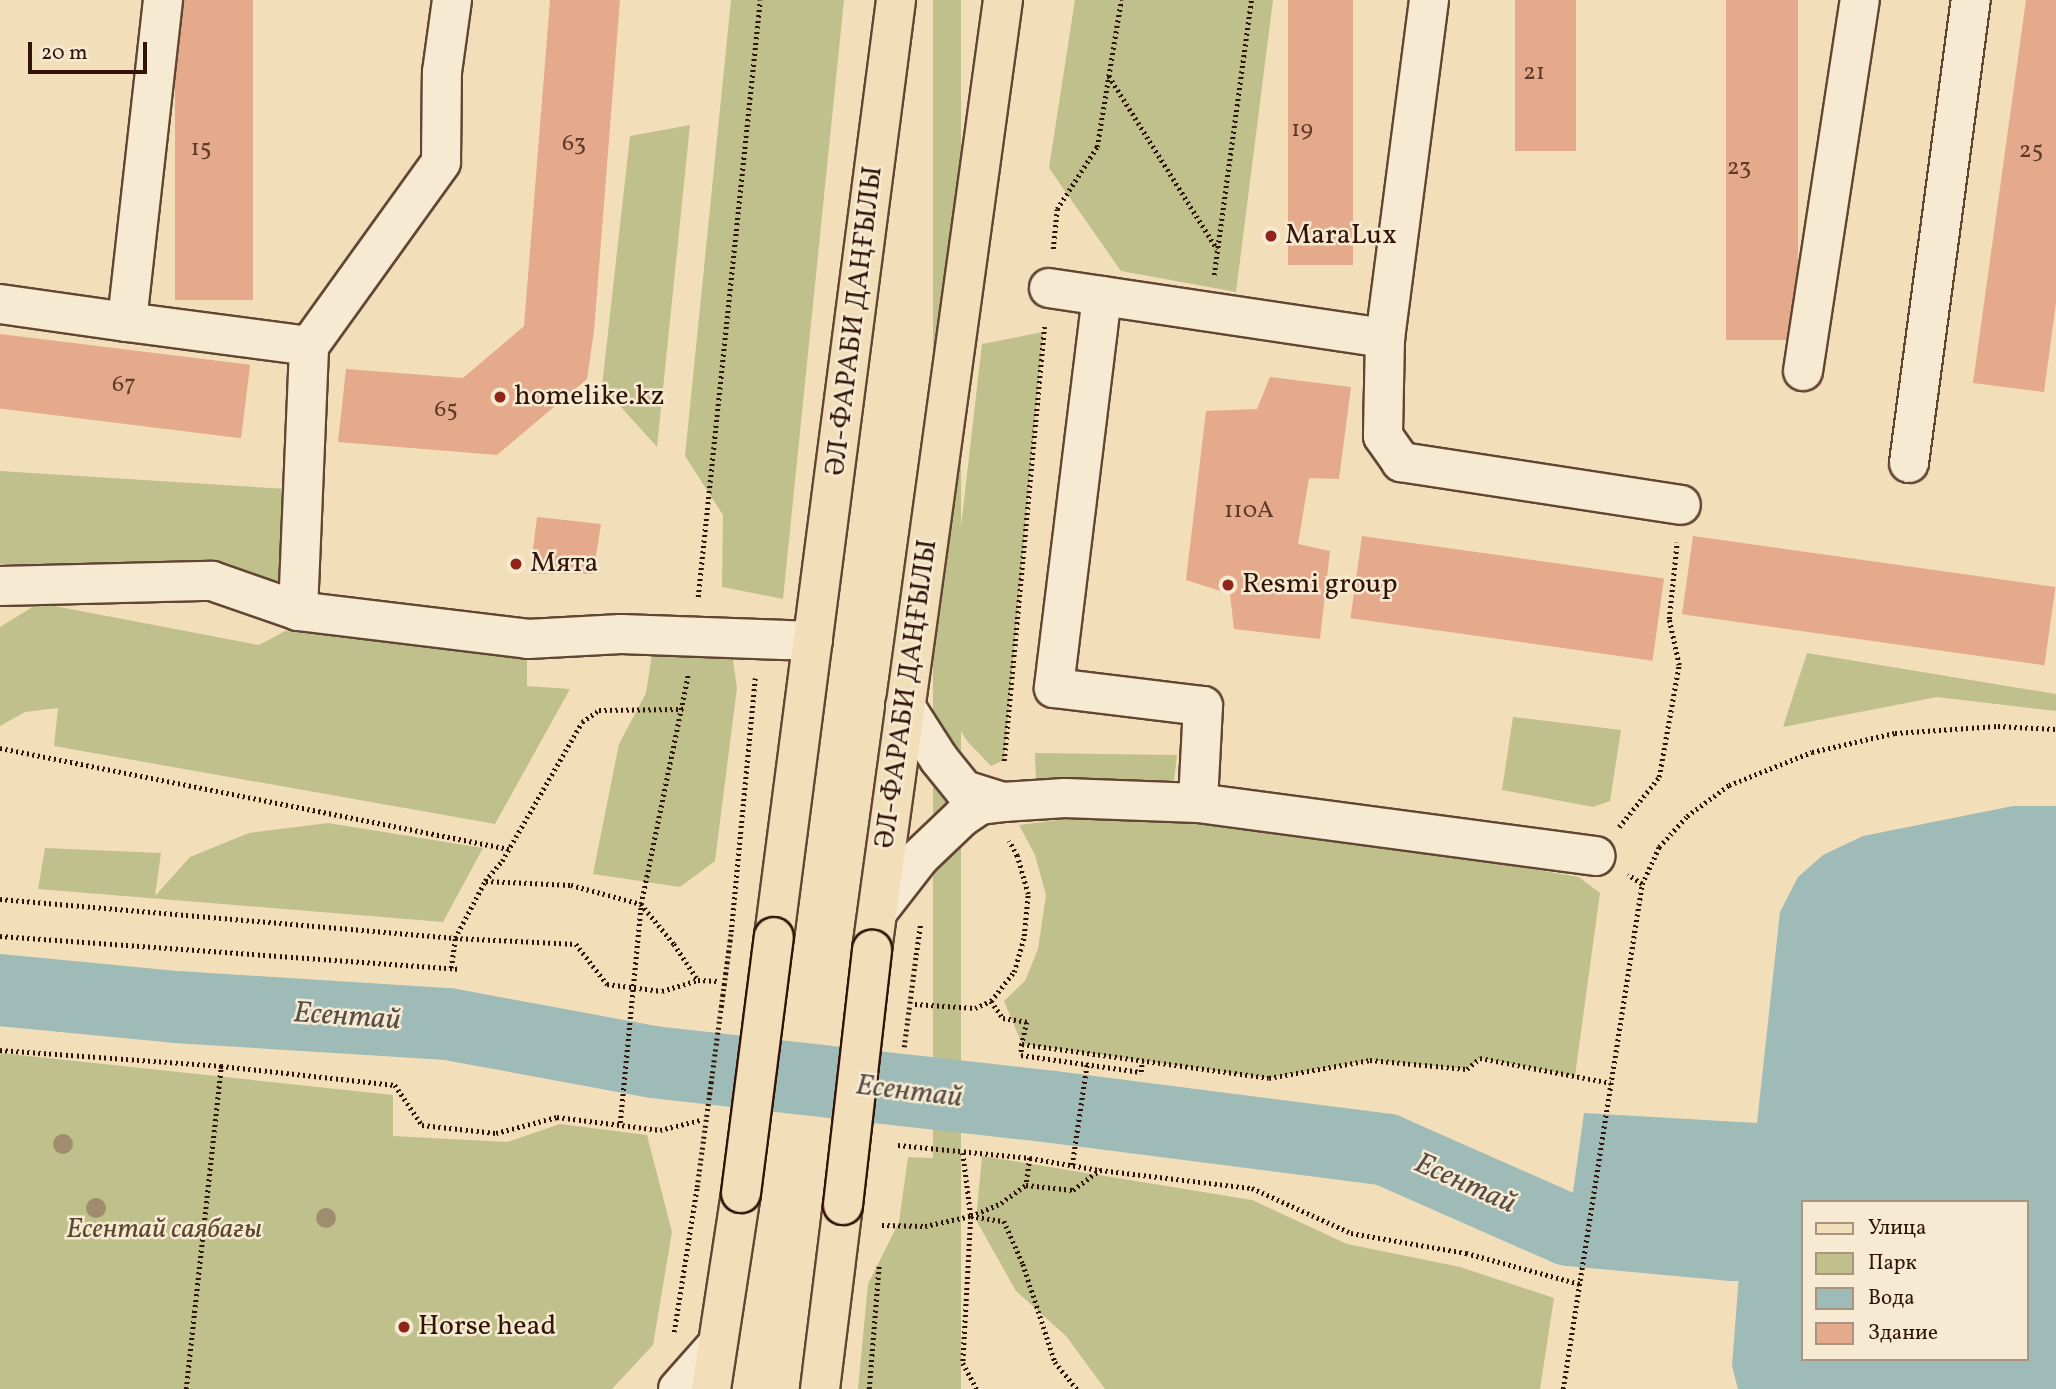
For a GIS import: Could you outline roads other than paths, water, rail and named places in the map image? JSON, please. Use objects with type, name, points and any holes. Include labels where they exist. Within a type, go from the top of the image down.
[{"type":"main road","name":"ӘЛ-ФАРАБИ ДАҢҒЫЛЫ","points":[[813,641],[896,0]]},
{"type":"main road","name":"ӘЛ-ФАРАБИ ДАҢҒЫЛЫ","points":[[820,1389],[872,950],[1003,0]]},
{"type":"main road","points":[[711,1389],[740,1193],[813,641]]},
{"type":"lane","points":[[127,322],[163,0]]},
{"type":"lane","points":[[298,611],[309,346],[441,162],[442,72],[452,0]]},
{"type":"lane","points":[[1429,0],[1385,338],[1383,436],[1401,462],[1681,505]]},
{"type":"lane","points":[[1803,371],[1860,0]]},
{"type":"lane","points":[[1909,463],[1971,0]]},
{"type":"lane","points":[[1049,288],[1385,338]]},
{"type":"lane","points":[[1102,296],[1054,688],[1203,706],[1198,803]]},
{"type":"lane","points":[[0,304],[309,346]]},
{"type":"lane","points":[[0,586],[212,581],[298,611],[528,639],[621,634],[813,641]]},
{"type":"lane","points":[[905,706],[939,760],[964,790],[1005,820]]},
{"type":"lane","points":[[1005,820],[1065,798],[1198,803],[1595,856]]},
{"type":"lane","points":[[878,911],[920,857],[962,817],[979,805],[1005,820]]},
{"type":"lane","points":[[678,1389],[717,1345]]},
{"type":"water","points":[[2013,806],[2056,806],[2056,1389],[1738,1389],[1732,1366],[1739,1275],[1564,1257],[1584,1113],[1757,1123],[1780,912],[1798,877],[1823,855],[1863,836]]},
{"type":"waterway","name":"Есентай","points":[[0,990],[176,1007],[448,1024],[653,1062],[1053,1107],[1387,1150],[1568,1230],[1733,1245],[1800,1236]]},
{"type":"place","name":"MaraLux","points":[[1271,236]]},
{"type":"place","name":"homelike.kz","points":[[500,397]]},
{"type":"place","name":"Мята","points":[[516,564]]},
{"type":"place","name":"Resmi group","points":[[1228,585]]},
{"type":"place","name":"Horse head","points":[[404,1327]]},
{"type":"park label","name":"Есентай саябағы","points":[[164,1230]]}]
